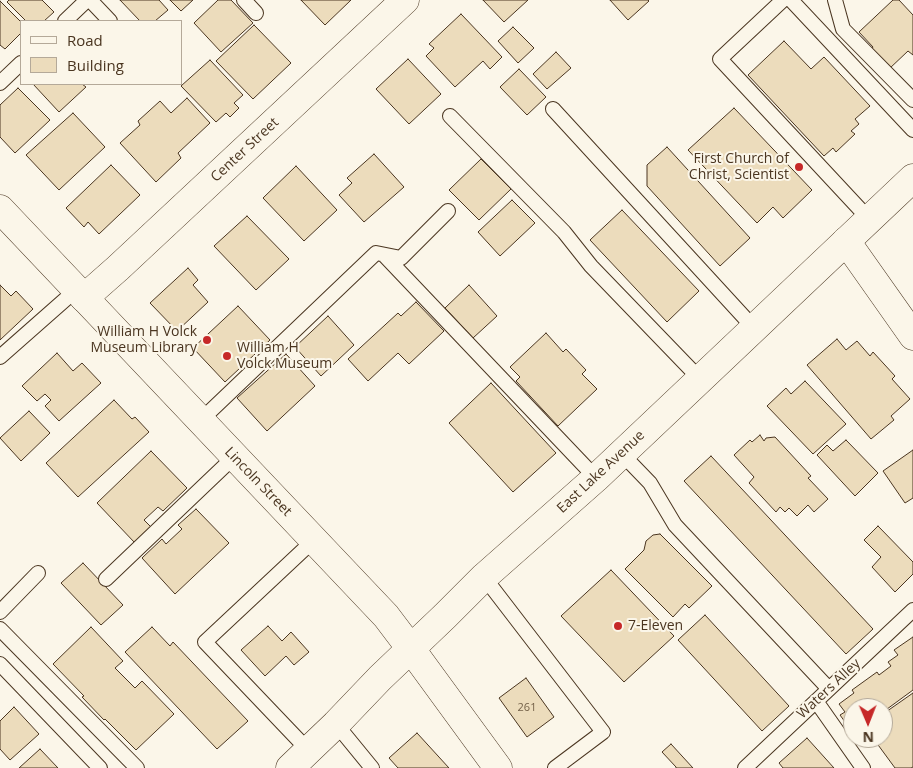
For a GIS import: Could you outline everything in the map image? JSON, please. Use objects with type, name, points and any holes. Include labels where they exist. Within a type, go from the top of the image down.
[{"type":"main road","name":"Center Street","points":[[80,294],[118,268],[404,0]]},
{"type":"main road","name":"East Lake Avenue","points":[[303,759],[380,678],[484,577],[622,454],[913,178]]},
{"type":"main road","name":"Lincoln Street","points":[[0,210],[386,616],[498,768]]},
{"type":"main road","points":[[846,241],[913,336]]},
{"type":"lane","points":[[66,20],[89,0],[109,20]]},
{"type":"lane","points":[[244,0],[256,12]]},
{"type":"lane","points":[[783,0],[720,59],[869,219]]},
{"type":"lane","points":[[791,0],[913,130]]},
{"type":"lane","points":[[835,0],[843,29],[913,100]]},
{"type":"lane","points":[[0,83],[20,64]]},
{"type":"lane","points":[[553,109],[754,328]]},
{"type":"lane","points":[[450,116],[564,232],[592,266],[700,379]]},
{"type":"lane","points":[[200,421],[376,253],[401,258],[448,211]]},
{"type":"lane","points":[[384,255],[596,478]]},
{"type":"lane","points":[[0,358],[80,294]]},
{"type":"lane","points":[[622,454],[650,483],[675,525],[829,689]]},
{"type":"lane","points":[[106,579],[234,457]]},
{"type":"lane","points":[[303,759],[205,642],[314,540]]},
{"type":"lane","points":[[0,612],[38,573]]},
{"type":"lane","points":[[484,577],[603,732],[555,768]]},
{"type":"lane","name":"Waters Alley","points":[[745,768],[913,610]]},
{"type":"lane","points":[[0,629],[138,768]]},
{"type":"lane","points":[[0,664],[100,768]]},
{"type":"lane","points":[[816,701],[863,768]]},
{"type":"lane","points":[[336,724],[372,768]]},
{"type":"building","points":[[9,0],[42,0],[54,12],[45,20],[25,20],[7,2]]},
{"type":"building","points":[[120,0],[159,0],[168,10],[156,20],[139,20]]},
{"type":"building","points":[[170,0],[193,0],[181,11]]},
{"type":"building","points":[[218,0],[231,0],[253,23],[221,52],[194,23]]},
{"type":"building","points":[[301,0],[351,0],[325,25]]},
{"type":"building","points":[[483,0],[528,0],[504,22]]},
{"type":"building","points":[[610,0],[648,0],[649,1],[628,20]]},
{"type":"building","points":[[893,0],[899,0],[913,15],[913,55],[908,51],[889,69],[871,50],[873,47],[859,32]]},
{"type":"building","points":[[0,1],[20,21],[20,34],[5,49],[0,45]]},
{"type":"building","points":[[461,14],[502,57],[490,69],[483,61],[455,87],[426,56],[434,48],[429,44]]},
{"type":"building","points":[[254,25],[291,63],[253,99],[216,61]]},
{"type":"building","points":[[513,27],[534,48],[518,63],[498,41]]},
{"type":"building","points":[[784,41],[811,69],[824,57],[870,106],[855,119],[859,124],[851,131],[855,134],[836,152],[833,148],[824,156],[748,75]]},
{"type":"building","points":[[556,52],[571,68],[547,89],[533,74]]},
{"type":"building","points":[[408,59],[441,94],[409,124],[376,89]]},
{"type":"building","points":[[210,60],[243,95],[234,103],[239,108],[230,117],[226,113],[216,122],[181,86]]},
{"type":"building","points":[[519,69],[546,97],[527,115],[500,87]]},
{"type":"building","points":[[34,85],[83,85],[86,87],[59,112]]},
{"type":"building","points":[[18,88],[50,120],[15,153],[0,137],[0,105]]},
{"type":"building","points":[[187,98],[210,123],[178,153],[181,158],[156,182],[120,143],[140,125],[138,121],[160,101],[171,113]]},
{"type":"building","points":[[734,108],[812,190],[783,218],[773,207],[757,223],[688,150]]},
{"type":"building","points":[[73,113],[105,147],[59,190],[26,155]]},
{"type":"building","points":[[667,147],[750,238],[720,266],[647,186],[647,165]]},
{"type":"building","points":[[374,154],[404,187],[364,222],[339,195],[352,183],[347,178]]},
{"type":"building","points":[[481,159],[511,189],[479,220],[449,190]]},
{"type":"building","points":[[111,165],[140,195],[99,234],[88,222],[84,227],[66,208]]},
{"type":"building","points":[[296,166],[337,210],[304,241],[263,198]]},
{"type":"building","points":[[512,200],[535,223],[500,256],[478,232]]},
{"type":"building","points":[[622,210],[699,291],[667,322],[590,240]]},
{"type":"building","points":[[247,216],[289,259],[256,290],[214,246]]},
{"type":"building","points":[[188,268],[198,280],[193,285],[208,302],[177,331],[150,303]]},
{"type":"building","points":[[0,285],[11,296],[16,291],[33,309],[0,340]]},
{"type":"building","points":[[469,285],[497,316],[473,338],[445,308]]},
{"type":"building","points":[[416,302],[444,331],[409,364],[398,353],[368,381],[348,359],[398,313],[401,316]]},
{"type":"building","points":[[238,306],[270,340],[225,382],[193,348]]},
{"type":"building","points":[[328,316],[354,345],[321,376],[295,347]]},
{"type":"building","points":[[546,333],[563,352],[566,349],[586,370],[582,374],[597,389],[558,426],[516,381],[520,377],[510,367]]},
{"type":"building","points":[[837,339],[846,350],[857,341],[870,356],[873,352],[895,376],[892,379],[910,399],[891,416],[894,420],[871,439],[807,365]]},
{"type":"building","points":[[57,353],[73,371],[82,363],[101,383],[59,421],[45,406],[51,400],[45,394],[37,401],[22,386]]},
{"type":"building","points":[[286,354],[315,386],[267,431],[237,398]]},
{"type":"building","points":[[805,381],[846,424],[813,454],[767,406],[786,388],[791,394]]},
{"type":"building","points":[[491,383],[556,453],[513,492],[449,423]]},
{"type":"building","points":[[114,400],[132,419],[135,417],[149,432],[78,497],[46,463]]},
{"type":"building","points":[[29,411],[50,433],[21,461],[0,438]]},
{"type":"building","points":[[760,435],[764,441],[766,438],[775,437],[811,476],[808,478],[828,499],[814,512],[808,505],[797,516],[789,508],[785,512],[780,507],[776,512],[749,483],[754,477],[734,455],[750,440],[752,442]]},
{"type":"building","points":[[846,440],[878,473],[855,496],[817,455],[827,445],[833,451]]},
{"type":"building","points":[[913,450],[913,498],[905,503],[883,471]]},
{"type":"building","points":[[151,451],[187,488],[163,511],[158,507],[144,520],[151,527],[135,543],[97,503]]},
{"type":"building","points":[[711,456],[873,629],[846,654],[684,481]]},
{"type":"building","points":[[196,509],[229,543],[175,594],[142,558],[162,539],[166,544],[182,529],[178,525]]},
{"type":"building","points":[[878,526],[913,562],[913,574],[895,592],[872,567],[881,557],[864,540]]},
{"type":"building","points":[[660,534],[712,586],[689,608],[685,604],[673,617],[625,569],[644,550],[646,541],[653,535]]},
{"type":"building","points":[[83,563],[123,605],[101,625],[61,583]]},
{"type":"building","name":"7-Eleven","points":[[611,570],[674,636],[624,682],[561,616]]},
{"type":"building","points":[[705,615],[789,706],[762,731],[678,640]]},
{"type":"building","points":[[268,626],[282,641],[291,632],[309,652],[294,665],[286,656],[265,676],[241,650]]},
{"type":"building","points":[[91,627],[123,661],[115,668],[135,688],[142,681],[174,714],[136,750],[104,720],[53,664]]},
{"type":"building","points":[[152,627],[170,646],[173,642],[248,721],[217,749],[125,652]]},
{"type":"building","points":[[913,637],[913,690],[893,705],[893,698],[847,698],[854,693],[852,690],[877,672],[879,675],[891,666],[888,662],[898,655],[894,650]]},
{"type":"building","points":[[526,678],[554,717],[527,737],[499,698]]},
{"type":"building","points":[[913,693],[913,767],[911,768],[895,768],[880,748],[893,748],[893,707]]},
{"type":"building","points":[[843,701],[843,709],[839,704]]},
{"type":"building","points":[[14,707],[39,734],[10,760],[0,749],[0,721]]},
{"type":"building","points":[[417,733],[449,768],[398,768],[389,758]]},
{"type":"building","points":[[807,738],[834,768],[783,768],[779,763]]},
{"type":"building","points":[[671,744],[693,768],[676,768],[662,752]]},
{"type":"building","points":[[40,749],[58,768],[19,768]]},
{"type":"place","name":"First Church of Christ, Scientist","points":[[799,167]]},
{"type":"place","name":"William H Volck Museum Library","points":[[207,340]]},
{"type":"place","name":"William H Volck Museum","points":[[227,356]]},
{"type":"place","name":"7-Eleven","points":[[618,626]]}]
